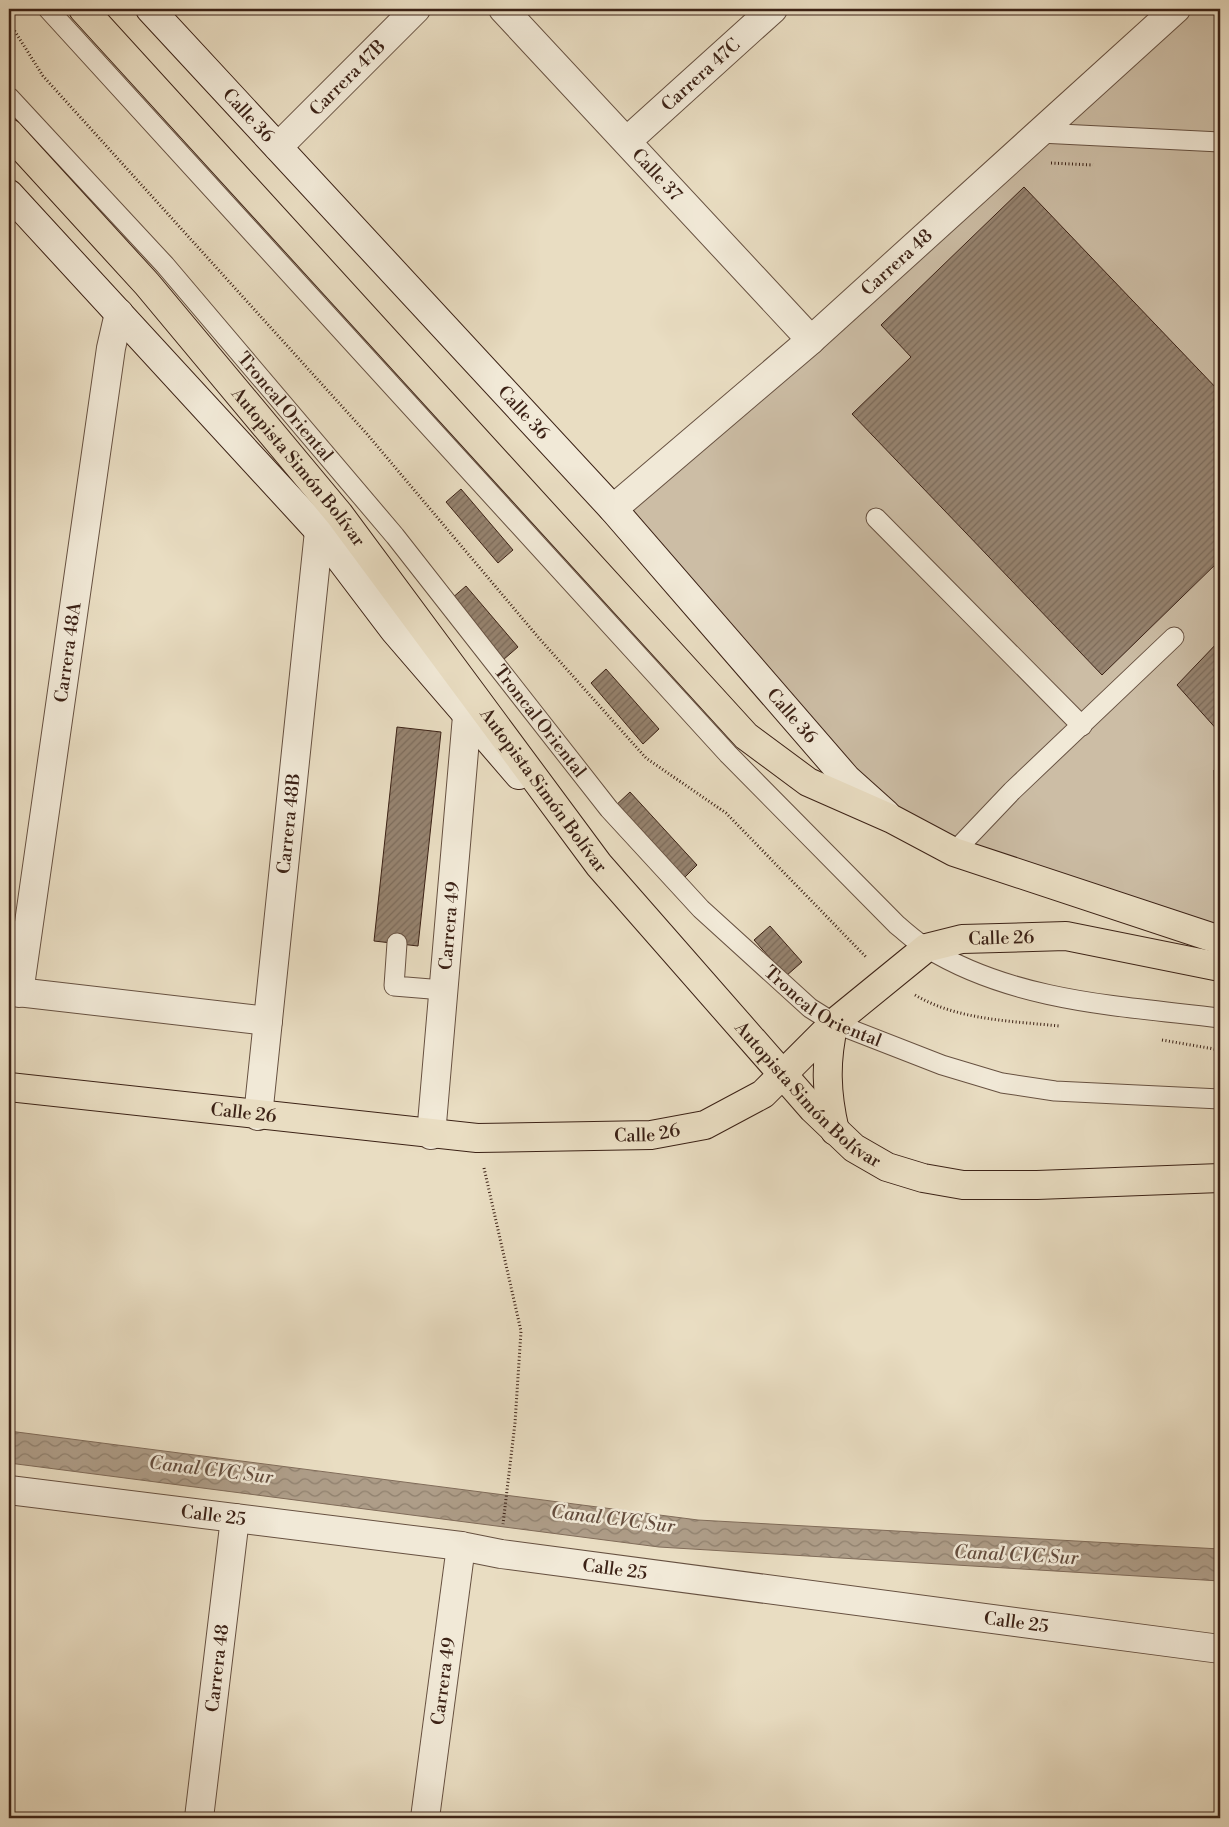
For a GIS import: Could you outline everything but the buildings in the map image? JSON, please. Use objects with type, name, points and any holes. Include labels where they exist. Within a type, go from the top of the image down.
[{"type":"main road","points":[[83,9],[746,736],[808,782],[892,819],[954,852],[1220,940]]},
{"type":"main road","name":"Autopista Simón Bolívar","points":[[9,134],[147,284],[339,514],[599,865],[783,1074],[835,1131],[854,1148],[887,1167],[923,1178],[963,1185],[1037,1185],[1220,1178]]},
{"type":"main road","name":"Calle 26","points":[[9,1087],[431,1135],[476,1138],[651,1135],[705,1125],[763,1094],[834,1023],[926,948],[962,940],[1066,936],[1220,967]]},
{"type":"main road","points":[[834,1023],[828,1050],[826,1077],[828,1104],[835,1131]]},
{"type":"street","name":"Calle 36","points":[[150,9],[612,509],[847,779],[892,819]]},
{"type":"street","name":"Carrera 47B","points":[[278,147],[416,9]]},
{"type":"street","name":"Calle 37","points":[[503,9],[811,340]]},
{"type":"street","name":"Carrera 47C","points":[[626,141],[773,9]]},
{"type":"street","name":"Carrera 48","points":[[612,509],[811,340],[1176,9]]},
{"type":"street","points":[[9,194],[319,531],[394,630],[467,716],[599,865]]},
{"type":"street","name":"Carrera 48A","points":[[14,992],[111,348],[119,313]]},
{"type":"street","name":"Carrera 48B","points":[[258,1116],[319,531]]},
{"type":"street","name":"Carrera 49","points":[[431,1135],[467,716]]},
{"type":"street","points":[[14,992],[268,1022]]},
{"type":"street","name":"Calle 25","points":[[9,1490],[461,1546],[510,1556],[1220,1649]]},
{"type":"street","name":"Carrera 48","points":[[199,1818],[235,1518]]},
{"type":"street","name":"Carrera 49","points":[[425,1818],[461,1546]]},
{"type":"lane","points":[[48,9],[728,754],[897,925],[926,948],[973,972],[1017,988],[1065,998],[1220,1018]]},
{"type":"lane","name":"Troncal Oriental","points":[[9,96],[165,265],[395,536],[610,809],[701,909],[810,1008],[834,1023],[942,1065],[1002,1083],[1055,1091],[1220,1099]]},
{"type":"lane","points":[[1040,133],[1220,142]]},
{"type":"lane","points":[[876,518],[1082,726]]},
{"type":"lane","points":[[954,852],[1012,791],[1174,637]]},
{"type":"lane","points":[[397,943],[394,986],[443,990]]},
{"type":"path","points":[[9,22],[43,76],[366,434],[538,637],[646,758],[726,813],[888,979]]},
{"type":"path","points":[[476,1138],[521,1331],[515,1423],[502,1532]]},
{"type":"shaded area","points":[[1176,9],[1220,9],[1220,940],[892,819],[613,509]]},
{"type":"water","name":"Canal CVC Sur","points":[[9,1431],[698,1520],[1220,1549],[1220,1581],[659,1547],[9,1463]]}]
